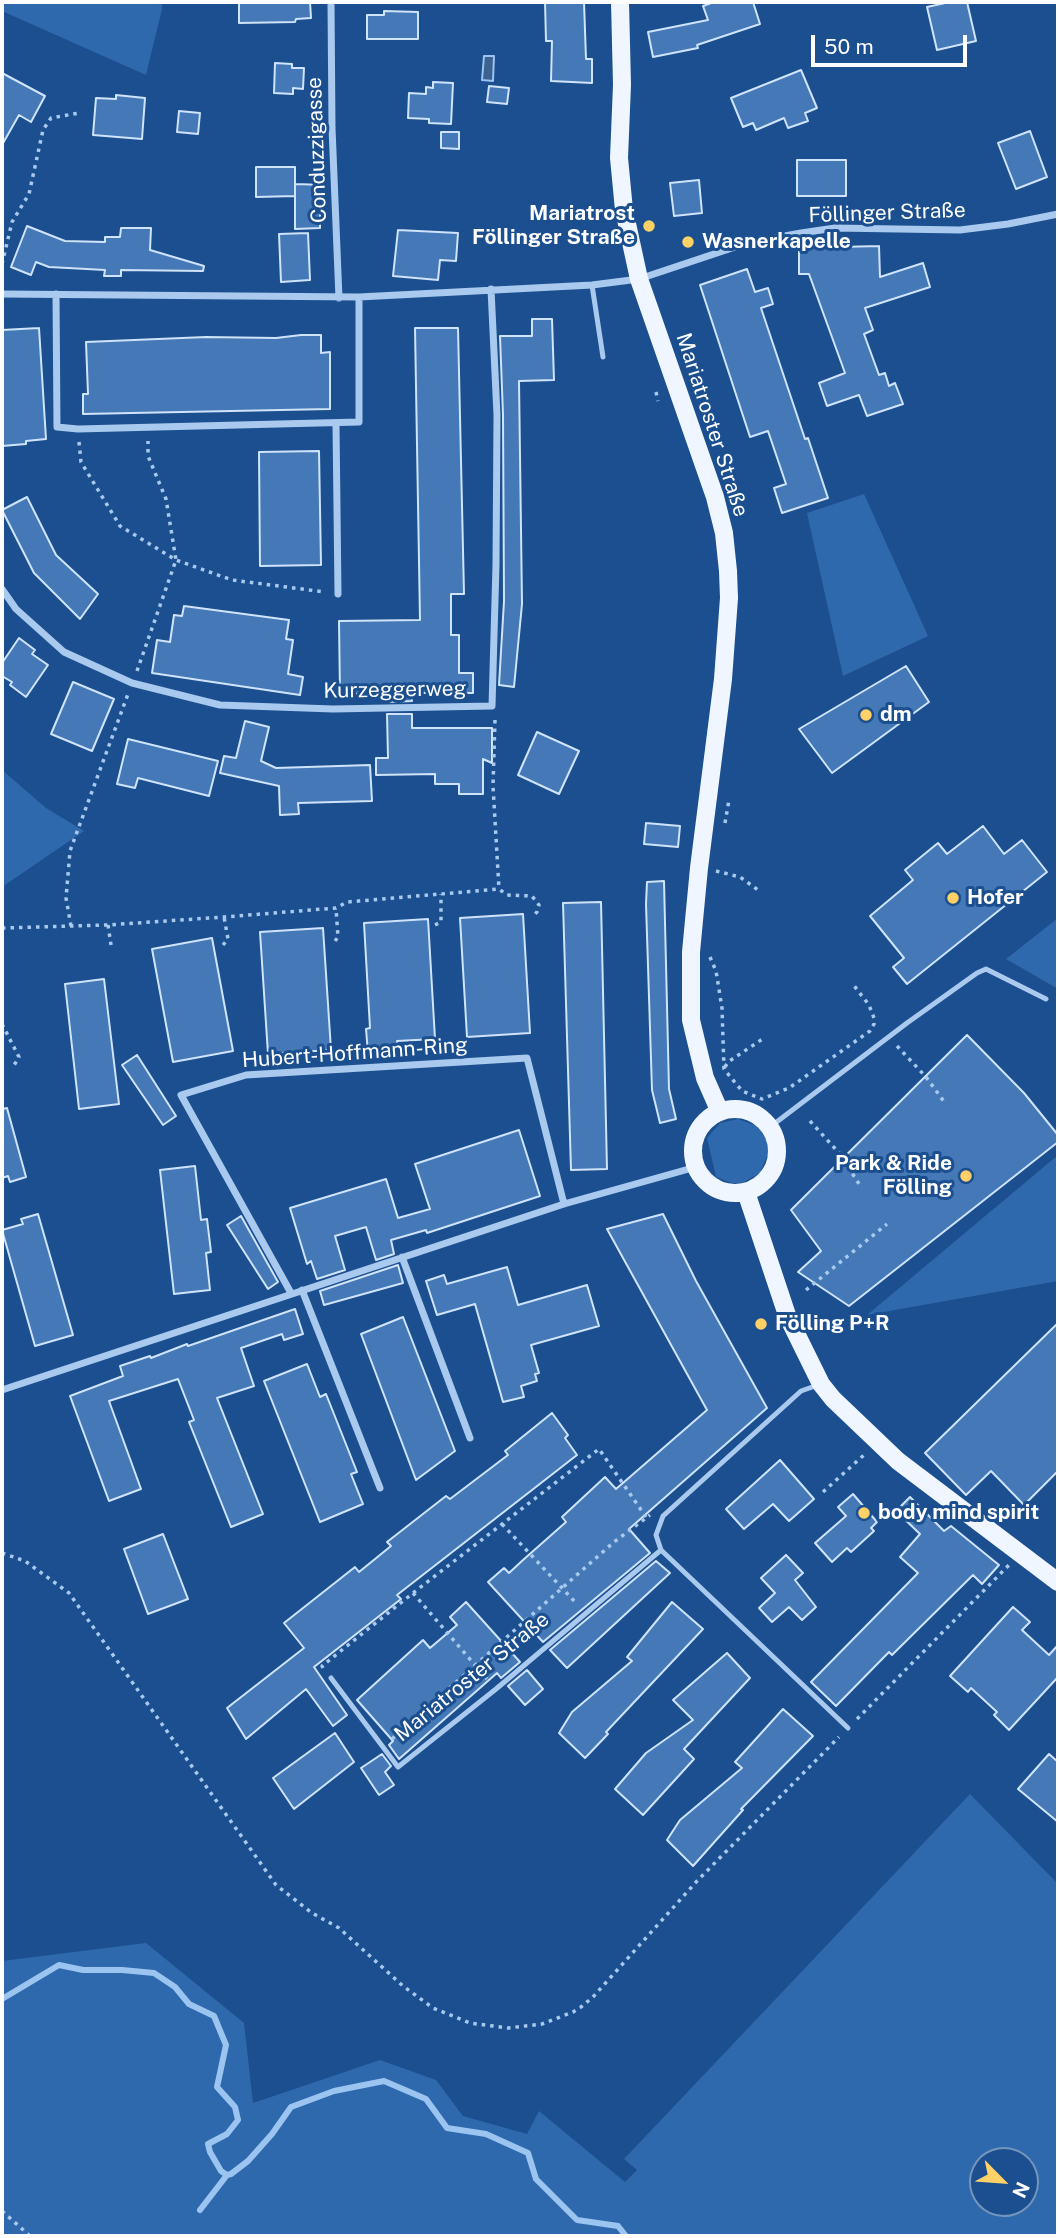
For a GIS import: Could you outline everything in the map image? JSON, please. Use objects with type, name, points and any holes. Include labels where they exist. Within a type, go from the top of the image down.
[{"type":"main road","name":"Mariatroster Straße","points":[[620,2],[622,85],[619,158],[624,210],[639,279],[715,497],[724,533],[728,571],[729,598],[723,679],[691,952],[691,1020],[705,1078],[720,1112]]},
{"type":"main road","points":[[734,1108],[748,1110],[760,1116],[770,1127],[776,1142],[777,1158],[772,1173],[761,1185],[746,1192],[732,1193],[717,1189],[704,1180],[696,1167],[693,1154],[699,1129],[708,1119],[734,1108]]},
{"type":"main road","points":[[746,1192],[787,1315],[821,1384],[848,1415],[898,1461],[1058,1582]]},
{"type":"street","name":"Conduzzigasse","points":[[331,2],[332,128],[339,298]]},
{"type":"street","name":"Föllinger Straße","points":[[639,279],[747,243],[801,233],[835,228],[960,230],[1008,225],[1058,214]]},
{"type":"street","points":[[2,294],[359,298],[592,285],[639,279]]},
{"type":"street","name":"Kurzeggerweg","points":[[2,589],[16,609],[64,652],[132,683],[220,705],[333,709],[492,706],[497,415],[491,289]]},
{"type":"street","points":[[56,295],[57,427],[78,429],[359,422],[359,298]]},
{"type":"street","points":[[337,424],[338,594]]},
{"type":"street","name":"Hubert-Hoffmann-Ring","points":[[291,1293],[181,1095],[246,1075],[527,1058],[564,1204]]},
{"type":"street","points":[[2,1390],[564,1204],[696,1167]]},
{"type":"street","points":[[402,1257],[470,1438]]},
{"type":"street","points":[[302,1290],[380,1488]]},
{"type":"lane","points":[[592,285],[603,357]]},
{"type":"lane","points":[[770,1127],[977,973],[986,969],[1046,999]]},
{"type":"lane","points":[[821,1384],[801,1391],[663,1516],[656,1535],[661,1550],[848,1728]]},
{"type":"lane","name":"Mariatroster Straße","points":[[331,1678],[398,1767],[496,1689],[661,1550]]},
{"type":"path","points":[[2,264],[12,222],[29,194],[43,130],[51,118],[79,113]]},
{"type":"path","points":[[71,926],[66,898],[70,851],[176,560],[166,499],[148,456],[148,428]]},
{"type":"path","points":[[78,429],[81,462],[120,526],[176,560],[232,580],[338,594]]},
{"type":"path","points":[[492,706],[496,723],[493,786],[499,889]]},
{"type":"path","points":[[724,826],[728,815],[729,791]]},
{"type":"path","points":[[699,868],[740,877],[758,890]]},
{"type":"path","points":[[2,928],[108,925],[224,917],[336,908],[347,902],[499,889],[507,895],[532,896],[539,905],[533,916]]},
{"type":"path","points":[[435,925],[441,922],[441,894]]},
{"type":"path","points":[[335,941],[338,937],[336,908]]},
{"type":"path","points":[[223,945],[228,939],[224,917]]},
{"type":"path","points":[[108,925],[111,945]]},
{"type":"path","points":[[706,946],[716,971],[722,1008],[724,1069],[742,1091],[762,1100],[789,1088],[870,1031],[874,1018],[869,1005],[852,983]]},
{"type":"path","points":[[2,1024],[19,1057],[13,1067]]},
{"type":"path","points":[[889,1037],[926,1077],[945,1103]]},
{"type":"path","points":[[724,1069],[728,1062],[764,1038]]},
{"type":"path","points":[[810,1121],[840,1154],[859,1184]]},
{"type":"path","points":[[806,1290],[887,1224]]},
{"type":"path","points":[[331,1678],[322,1666],[598,1449],[656,1535]]},
{"type":"path","points":[[823,1492],[866,1453]]},
{"type":"path","points":[[383,1747],[561,1587],[656,1509]]},
{"type":"path","points":[[502,1524],[586,1613]]},
{"type":"path","points":[[2,1553],[25,1561],[69,1593],[276,1885],[312,1913],[339,1928],[403,1986],[433,2008],[470,2023],[508,2028],[542,2024],[573,2012],[593,1997],[696,1881],[1019,1553]]},
{"type":"path","points":[[413,1594],[496,1689]]},
{"type":"path","points":[[2,2211],[27,2236]]},
{"type":"shaded area","points":[[2,2],[162,2],[146,75],[2,11]]},
{"type":"shaded area","points":[[484,56],[494,56],[493,81],[482,80]]},
{"type":"shaded area","points":[[864,494],[928,636],[843,676],[807,513]]},
{"type":"shaded area","points":[[2,770],[46,808],[84,831],[2,887]]},
{"type":"shaded area","points":[[1058,918],[1058,989],[1006,959]]},
{"type":"shaded area","points":[[738,1119],[757,1126],[764,1134],[768,1154],[760,1173],[742,1183],[732,1183],[716,1177],[707,1138],[720,1123]]},
{"type":"shaded area","points":[[1058,1155],[1058,1281],[867,1315]]},
{"type":"shaded area","points":[[970,1794],[1058,1884],[1058,2236],[2,2236],[2,1961],[146,1943],[244,2023],[253,2103],[380,2060],[436,2080],[463,2116],[527,2134],[539,2111],[625,2182],[637,2170],[624,2159]]},
{"type":"building","points":[[239,2],[310,2],[311,18],[296,19],[295,22],[239,23]]},
{"type":"building","points":[[545,2],[584,2],[586,59],[592,59],[592,83],[551,81],[552,41],[546,41]]},
{"type":"building","points":[[714,2],[753,2],[760,24],[697,45],[698,48],[653,57],[648,32],[708,20],[703,6]]},
{"type":"building","points":[[950,2],[967,2],[976,41],[937,50],[927,7]]},
{"type":"building","points":[[384,11],[418,12],[418,39],[367,39],[367,15],[384,15]]},
{"type":"building","points":[[275,63],[304,68],[303,89],[293,88],[293,94],[274,93]]},
{"type":"building","points":[[801,70],[817,108],[805,113],[808,121],[788,128],[784,118],[756,130],[753,123],[743,127],[731,98]]},
{"type":"building","points":[[2,73],[45,96],[31,122],[19,115],[2,145]]},
{"type":"building","points":[[433,82],[453,83],[451,124],[408,118],[409,93],[426,94],[426,87],[433,88]]},
{"type":"building","points":[[489,86],[509,88],[507,104],[487,102]]},
{"type":"building","points":[[116,95],[145,98],[142,139],[93,135],[96,98],[116,99]]},
{"type":"building","points":[[179,111],[200,113],[198,134],[177,132]]},
{"type":"building","points":[[1030,131],[1047,177],[1016,189],[998,143]]},
{"type":"building","points":[[441,132],[459,132],[459,149],[441,148]]},
{"type":"building","points":[[797,160],[846,160],[846,196],[797,196]]},
{"type":"building","points":[[256,167],[295,167],[295,196],[256,197]]},
{"type":"building","points":[[699,180],[702,213],[674,216],[670,183]]},
{"type":"building","points":[[295,184],[325,185],[325,204],[320,204],[320,228],[295,229]]},
{"type":"building","points":[[27,226],[65,241],[105,242],[105,237],[120,237],[121,228],[151,228],[150,250],[204,266],[203,271],[121,270],[121,276],[104,276],[105,270],[49,267],[36,262],[31,275],[11,267]]},
{"type":"building","points":[[398,230],[458,233],[456,261],[440,260],[438,280],[393,276]]},
{"type":"building","points":[[308,233],[310,280],[281,282],[279,234]]},
{"type":"building","points":[[879,246],[880,277],[923,263],[930,287],[865,308],[873,330],[864,334],[879,375],[885,373],[889,386],[895,383],[903,404],[867,416],[859,395],[827,406],[819,383],[845,373],[809,274],[799,274],[799,248]]},
{"type":"building","points":[[747,269],[755,292],[768,288],[773,304],[761,308],[828,498],[782,513],[774,488],[786,484],[768,431],[750,437],[700,285]]},
{"type":"building","points":[[532,319],[552,319],[554,380],[519,381],[522,604],[514,687],[499,685],[504,601],[500,336],[532,336]]},
{"type":"building","points":[[39,328],[46,439],[2,446],[2,330]]},
{"type":"building","points":[[415,328],[458,328],[464,594],[451,594],[451,635],[459,635],[459,673],[473,673],[473,693],[411,693],[412,701],[387,702],[387,694],[340,694],[339,621],[420,620]]},
{"type":"building","points":[[321,335],[321,353],[330,352],[330,409],[83,414],[83,394],[88,394],[86,342],[206,337],[276,338]]},
{"type":"building","points":[[319,451],[321,565],[260,566],[259,452]]},
{"type":"building","points":[[27,497],[56,555],[98,594],[80,619],[34,573],[2,510]]},
{"type":"building","points":[[184,606],[289,620],[286,639],[293,640],[288,674],[303,677],[300,695],[152,673],[157,640],[170,642],[174,615],[182,616]]},
{"type":"building","points":[[19,638],[35,650],[32,654],[48,665],[26,697],[2,676],[2,663]]},
{"type":"building","name":"dm","points":[[906,666],[929,702],[832,773],[799,729]]},
{"type":"building","points":[[73,682],[114,699],[92,751],[51,734]]},
{"type":"building","points":[[387,714],[412,714],[412,728],[492,728],[492,763],[483,759],[483,794],[459,794],[459,784],[435,784],[435,774],[376,775],[376,758],[388,758]]},
{"type":"building","points":[[245,721],[269,727],[261,761],[276,768],[370,765],[372,801],[298,803],[299,814],[280,815],[279,786],[220,773],[224,756],[236,758]]},
{"type":"building","points":[[537,732],[579,751],[559,794],[518,775]]},
{"type":"building","points":[[128,739],[218,761],[209,796],[138,778],[135,788],[117,784]]},
{"type":"building","points":[[646,823],[680,826],[678,847],[644,844]]},
{"type":"building","name":"Hofer","points":[[983,826],[1004,854],[1022,840],[1047,872],[907,984],[893,967],[904,958],[870,916],[913,880],[905,870],[938,843],[947,854]]},
{"type":"building","points":[[664,881],[669,1089],[676,1119],[660,1123],[652,1090],[646,904],[647,882]]},
{"type":"building","points":[[601,902],[607,1169],[571,1170],[563,903]]},
{"type":"building","points":[[523,914],[530,1033],[467,1037],[460,918]]},
{"type":"building","points":[[428,919],[435,1039],[397,1041],[398,1051],[368,1053],[366,1029],[370,1028],[364,923]]},
{"type":"building","points":[[323,928],[331,1050],[268,1054],[260,932]]},
{"type":"building","points":[[212,938],[233,1051],[173,1062],[152,949]]},
{"type":"building","points":[[104,979],[119,1104],[79,1109],[65,984]]},
{"type":"building","name":"Park & Ride Fölling","points":[[967,1035],[1024,1093],[1058,1135],[1058,1142],[849,1306],[798,1272],[821,1251],[791,1210]]},
{"type":"building","points":[[137,1055],[176,1116],[163,1125],[122,1065]]},
{"type":"building","points":[[7,1108],[26,1177],[10,1182],[8,1176],[2,1178],[2,1109]]},
{"type":"building","points":[[519,1130],[540,1196],[427,1233],[426,1230],[391,1240],[394,1254],[376,1260],[366,1227],[335,1236],[345,1270],[317,1279],[311,1261],[307,1264],[290,1208],[386,1179],[398,1218],[430,1209],[415,1164]]},
{"type":"building","points":[[195,1166],[201,1220],[207,1219],[211,1252],[206,1253],[210,1290],[174,1294],[160,1170]]},
{"type":"building","points":[[38,1214],[73,1335],[35,1346],[2,1230],[23,1224],[21,1219]]},
{"type":"building","points":[[663,1214],[696,1281],[767,1408],[629,1529],[650,1553],[543,1642],[488,1582],[504,1568],[509,1573],[566,1522],[562,1517],[605,1477],[616,1489],[707,1410],[607,1229]]},
{"type":"building","points":[[241,1216],[278,1282],[268,1289],[227,1225]]},
{"type":"building","points":[[398,1265],[403,1283],[324,1305],[320,1291]]},
{"type":"building","points":[[507,1267],[518,1305],[587,1285],[599,1326],[531,1345],[539,1373],[535,1374],[537,1381],[521,1386],[524,1397],[503,1402],[475,1304],[437,1315],[426,1281],[444,1275],[447,1284]]},
{"type":"building","points":[[295,1309],[303,1334],[284,1340],[282,1334],[241,1348],[254,1386],[217,1398],[263,1514],[231,1527],[189,1422],[194,1420],[178,1379],[109,1401],[141,1489],[109,1501],[70,1396],[123,1376],[120,1366]]},
{"type":"building","points":[[403,1317],[455,1451],[416,1480],[361,1334]]},
{"type":"building","points":[[1058,1323],[1058,1471],[1024,1505],[991,1471],[966,1495],[925,1453]]},
{"type":"building","points":[[307,1364],[320,1397],[326,1394],[357,1472],[351,1474],[363,1504],[320,1522],[264,1381]]},
{"type":"building","points":[[552,1413],[568,1435],[565,1438],[577,1455],[397,1595],[401,1599],[314,1667],[347,1715],[333,1726],[306,1689],[246,1739],[227,1708],[304,1648],[284,1623],[355,1567],[359,1572],[391,1546],[387,1542],[446,1496],[450,1499],[508,1455],[505,1451]]},
{"type":"building","points":[[780,1460],[814,1499],[789,1521],[773,1504],[744,1529],[726,1509]]},
{"type":"building","points":[[853,1494],[877,1522],[871,1528],[874,1531],[851,1552],[847,1548],[832,1562],[815,1543],[846,1516],[838,1507]]},
{"type":"building","points":[[910,1497],[944,1531],[951,1526],[999,1565],[982,1584],[973,1575],[892,1655],[889,1652],[836,1706],[811,1682],[918,1573],[900,1557],[920,1534],[896,1511]]},
{"type":"building","points":[[163,1534],[188,1599],[148,1614],[124,1549]]},
{"type":"building","points":[[786,1555],[803,1573],[795,1580],[816,1607],[802,1620],[789,1607],[772,1622],[759,1608],[775,1593],[761,1578]]},
{"type":"building","points":[[656,1561],[670,1573],[567,1668],[550,1650]]},
{"type":"building","points":[[466,1602],[520,1662],[501,1678],[497,1673],[399,1759],[389,1745],[393,1741],[357,1700],[423,1640],[430,1648],[457,1625],[450,1617]]},
{"type":"building","points":[[672,1602],[703,1629],[585,1758],[559,1733],[572,1712],[632,1661],[627,1657]]},
{"type":"building","points":[[1013,1607],[1030,1622],[1022,1630],[1049,1655],[1058,1645],[1058,1677],[1009,1730],[994,1715],[997,1712],[971,1688],[968,1692],[950,1676]]},
{"type":"building","points":[[727,1653],[750,1678],[684,1749],[694,1759],[643,1815],[615,1789],[646,1753],[693,1720],[673,1700]]},
{"type":"building","points":[[527,1670],[543,1689],[525,1705],[508,1686]]},
{"type":"building","points":[[783,1709],[813,1736],[741,1809],[743,1810],[693,1866],[667,1840],[680,1820],[742,1768],[735,1762]]},
{"type":"building","points":[[335,1733],[354,1762],[294,1809],[273,1778]]},
{"type":"building","points":[[382,1754],[391,1766],[385,1772],[394,1785],[379,1795],[361,1768]]},
{"type":"building","points":[[1049,1754],[1058,1762],[1058,1822],[1018,1789]]},
{"type":"waterway","points":[[2,1999],[59,1965],[83,1970],[122,1970],[154,1973],[175,1987],[189,2004],[214,2016],[226,2045],[217,2087],[235,2107],[238,2120],[227,2134],[208,2144],[221,2171],[227,2175],[248,2161],[291,2107],[334,2091],[384,2081],[426,2099],[447,2128],[486,2134],[528,2153],[536,2179],[577,2220],[618,2226],[626,2236]]},
{"type":"waterway","points":[[200,2210],[227,2175]]},
{"type":"place","name":"Mariatrost Föllinger Straße","points":[[649,226]]},
{"type":"place","name":"Wasnerkapelle","points":[[688,242]]},
{"type":"place","name":"dm","points":[[866,715]]},
{"type":"place","name":"Hofer","points":[[953,898]]},
{"type":"place","name":"Park & Ride Fölling","points":[[966,1176]]},
{"type":"place","name":"Fölling P+R","points":[[761,1324]]},
{"type":"place","name":"body mind spirit","points":[[864,1513]]}]
